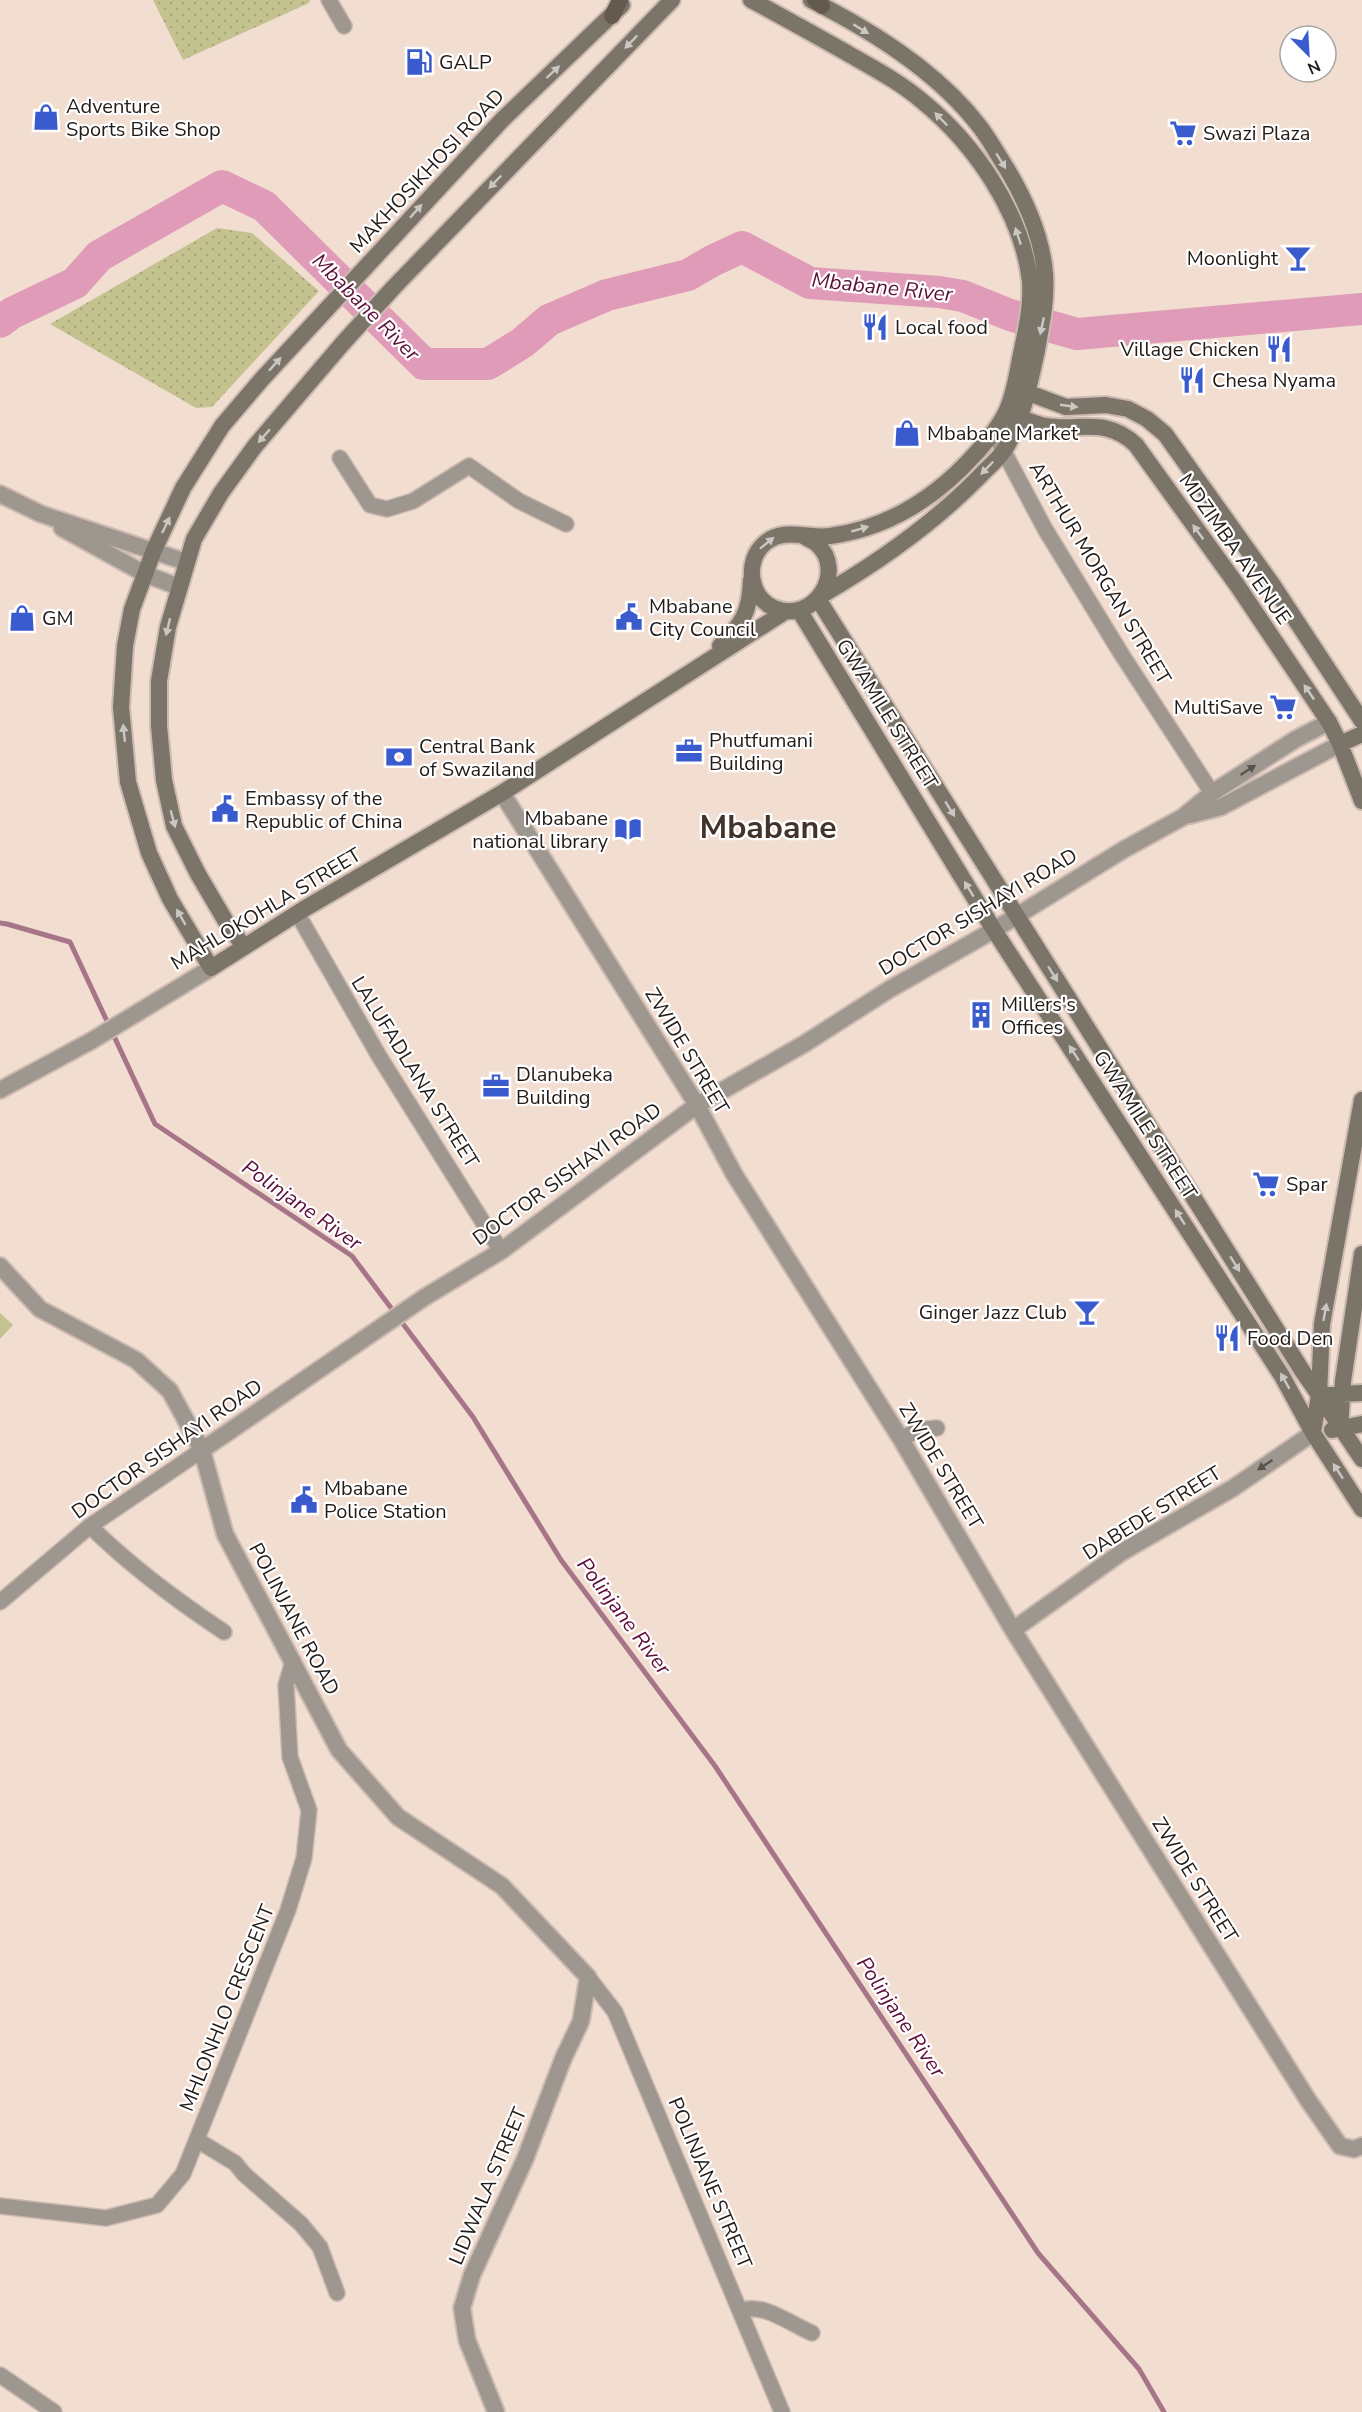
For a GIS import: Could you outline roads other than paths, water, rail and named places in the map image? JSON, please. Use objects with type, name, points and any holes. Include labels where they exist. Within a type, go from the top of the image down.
[{"type":"main road","points":[[612,16],[620,0]]},
{"type":"main road","name":"MAKHOSIKHOSI ROAD","points":[[211,968],[170,899],[148,853],[129,782],[121,707],[125,646],[132,609],[154,550],[183,488],[222,426],[316,319],[502,120],[627,0]]},
{"type":"main road","points":[[244,947],[198,874],[174,826],[164,780],[159,726],[159,681],[168,627],[194,539],[216,502],[255,446],[343,344],[394,287],[672,0]]},
{"type":"main road","points":[[751,0],[880,72],[922,101],[963,142],[1005,200],[1020,238],[1030,282],[1045,312],[1035,359],[1020,390],[1005,449],[966,490],[904,542],[862,572],[792,611],[774,608],[764,602],[756,592],[751,578],[752,565],[756,552],[765,543],[783,535],[827,536],[887,521],[930,496],[957,474],[1013,414]]},
{"type":"main road","points":[[816,2],[897,51],[941,86],[980,126],[1028,206],[1037,234],[1045,274],[1037,293],[1023,344],[1020,390]]},
{"type":"main road","name":"MDZIMBA AVENUE","points":[[1020,390],[1066,407],[1106,405],[1128,409],[1147,419],[1165,434],[1358,703],[1362,721]]},
{"type":"main road","name":"MDZIMBA AVENUE","points":[[1013,414],[1043,426],[1113,429],[1127,436],[1136,445],[1237,585],[1329,722],[1362,801]]},
{"type":"main road","points":[[802,535],[816,543],[826,557],[829,570],[828,583],[820,597]]},
{"type":"main road","name":"MAHLOKOHLA STREET","points":[[703,664],[739,628],[750,599],[751,578]]},
{"type":"main road","name":"GWAMILE STREET","points":[[820,597],[1303,1372],[1362,1459]]},
{"type":"main road","name":"GWAMILE STREET","points":[[792,611],[994,930],[1276,1366],[1313,1432],[1362,1509]]},
{"type":"main road","name":"MAHLOKOHLA STREET","points":[[211,968],[297,913],[502,794],[703,664],[792,611]]},
{"type":"main road","name":"DOCTOR SISHAYI ROAD","points":[[1329,722],[1358,703]]},
{"type":"main road","name":"DOCTOR SISHAYI ROAD","points":[[1340,744],[1362,734]]},
{"type":"main road","points":[[1362,1100],[1322,1323],[1319,1395],[1313,1432],[1362,1424]]},
{"type":"main road","points":[[1340,1429],[1342,1394],[1362,1254]]},
{"type":"main road","points":[[1303,1372],[1320,1365]]},
{"type":"main road","points":[[1319,1395],[1362,1392]]},
{"type":"street","points":[[329,0],[344,26]]},
{"type":"street","name":"ARTHUR MORGAN STREET","points":[[994,432],[1051,538],[1122,655],[1212,794]]},
{"type":"street","points":[[339,458],[370,505],[387,509],[412,501],[469,466],[519,501],[566,524]]},
{"type":"street","points":[[0,494],[41,514],[63,529],[145,574],[179,587]]},
{"type":"street","points":[[41,514],[186,562]]},
{"type":"street","name":"DOCTOR SISHAYI ROAD","points":[[0,1602],[90,1526],[362,1339],[501,1251],[697,1105],[804,1044],[890,989],[994,930],[1124,850],[1184,817],[1212,794],[1296,739],[1329,722]]},
{"type":"street","name":"DOCTOR SISHAYI ROAD","points":[[1184,817],[1221,807],[1340,744]]},
{"type":"street","name":"ZWIDE STREET","points":[[502,794],[697,1105],[734,1174],[901,1439],[1013,1630],[1308,2100],[1340,2146],[1358,2147]]},
{"type":"street","name":"LALUFADLANA STREET","points":[[297,913],[379,1056],[501,1251]]},
{"type":"street","name":"MAHLOKOHLA STREET","points":[[0,1090],[91,1041],[211,968]]},
{"type":"street","name":"POLINJANE ROAD","points":[[0,1266],[40,1309],[136,1360],[170,1391],[202,1450],[225,1534],[339,1750],[398,1817],[502,1886],[588,1977]]},
{"type":"street","points":[[901,1439],[918,1430],[937,1428]]},
{"type":"street","name":"DABEDE STREET","points":[[1013,1630],[1122,1552],[1233,1488],[1313,1432]]},
{"type":"street","points":[[90,1526],[136,1569],[169,1595],[224,1632]]},
{"type":"street","name":"MHLONHLO CRESCENT","points":[[0,2206],[106,2218],[157,2205],[183,2174],[288,1910],[304,1858],[309,1810],[290,1757],[286,1685],[293,1661]]},
{"type":"street","name":"POLINJANE STREET","points":[[588,1977],[615,2012],[782,2412]]},
{"type":"street","name":"LIDWALA STREET","points":[[496,2412],[467,2340],[462,2308],[472,2275],[525,2159],[580,2021],[588,1977]]},
{"type":"street","points":[[197,2140],[235,2163],[244,2174],[302,2224],[320,2247],[337,2293]]},
{"type":"street","points":[[740,2311],[747,2308],[769,2312],[812,2333]]},
{"type":"street","points":[[0,2374],[54,2412]]},
{"type":"waterway","name":"Mbabane River","points":[[0,322],[12,313],[75,283],[99,256],[222,186],[264,206],[424,364],[488,364],[522,343],[549,320],[607,295],[688,275],[742,247],[810,283],[939,292],[963,296],[1010,315],[1077,334],[1362,309]]},
{"type":"waterway","name":"Polinjane River","points":[[0,923],[70,942],[155,1124],[352,1256],[473,1417],[561,1560],[715,1766],[1038,2253],[1139,2369],[1164,2412]]},
{"type":"place","name":"GALP","points":[[419,62]]},
{"type":"place","name":"Adventure Sports Bike Shop","points":[[46,117]]},
{"type":"place","name":"Swazi Plaza","points":[[1183,133]]},
{"type":"place","name":"Moonlight","points":[[1298,258]]},
{"type":"place","name":"Local food","points":[[875,327]]},
{"type":"place","name":"Village Chicken","points":[[1279,349]]},
{"type":"place","name":"Chesa Nyama","points":[[1192,380]]},
{"type":"place","name":"Mbabane Market","points":[[907,433]]},
{"type":"place","name":"Mbabane City Council","points":[[629,617]]},
{"type":"place","name":"GM","points":[[22,618]]},
{"type":"place","name":"MultiSave","points":[[1283,707]]},
{"type":"place","name":"Phutfumani Building","points":[[689,751]]},
{"type":"place","name":"Central Bank of Swaziland","points":[[399,757]]},
{"type":"place","name":"Embassy of the Republic of China","points":[[225,809]]},
{"type":"place","name":"Mbabane national library","points":[[628,829]]},
{"type":"place","name":"Millers's Offices","points":[[981,1015]]},
{"type":"place","name":"Dlanubeka Building","points":[[496,1086]]},
{"type":"place","name":"Spar","points":[[1266,1184]]},
{"type":"place","name":"Ginger Jazz Club","points":[[1087,1312]]},
{"type":"place","name":"Food Den","points":[[1227,1338]]},
{"type":"place","name":"Mbabane Police Station","points":[[304,1500]]},
{"type":"district","name":"Mbabane","points":[[768,827]]}]
